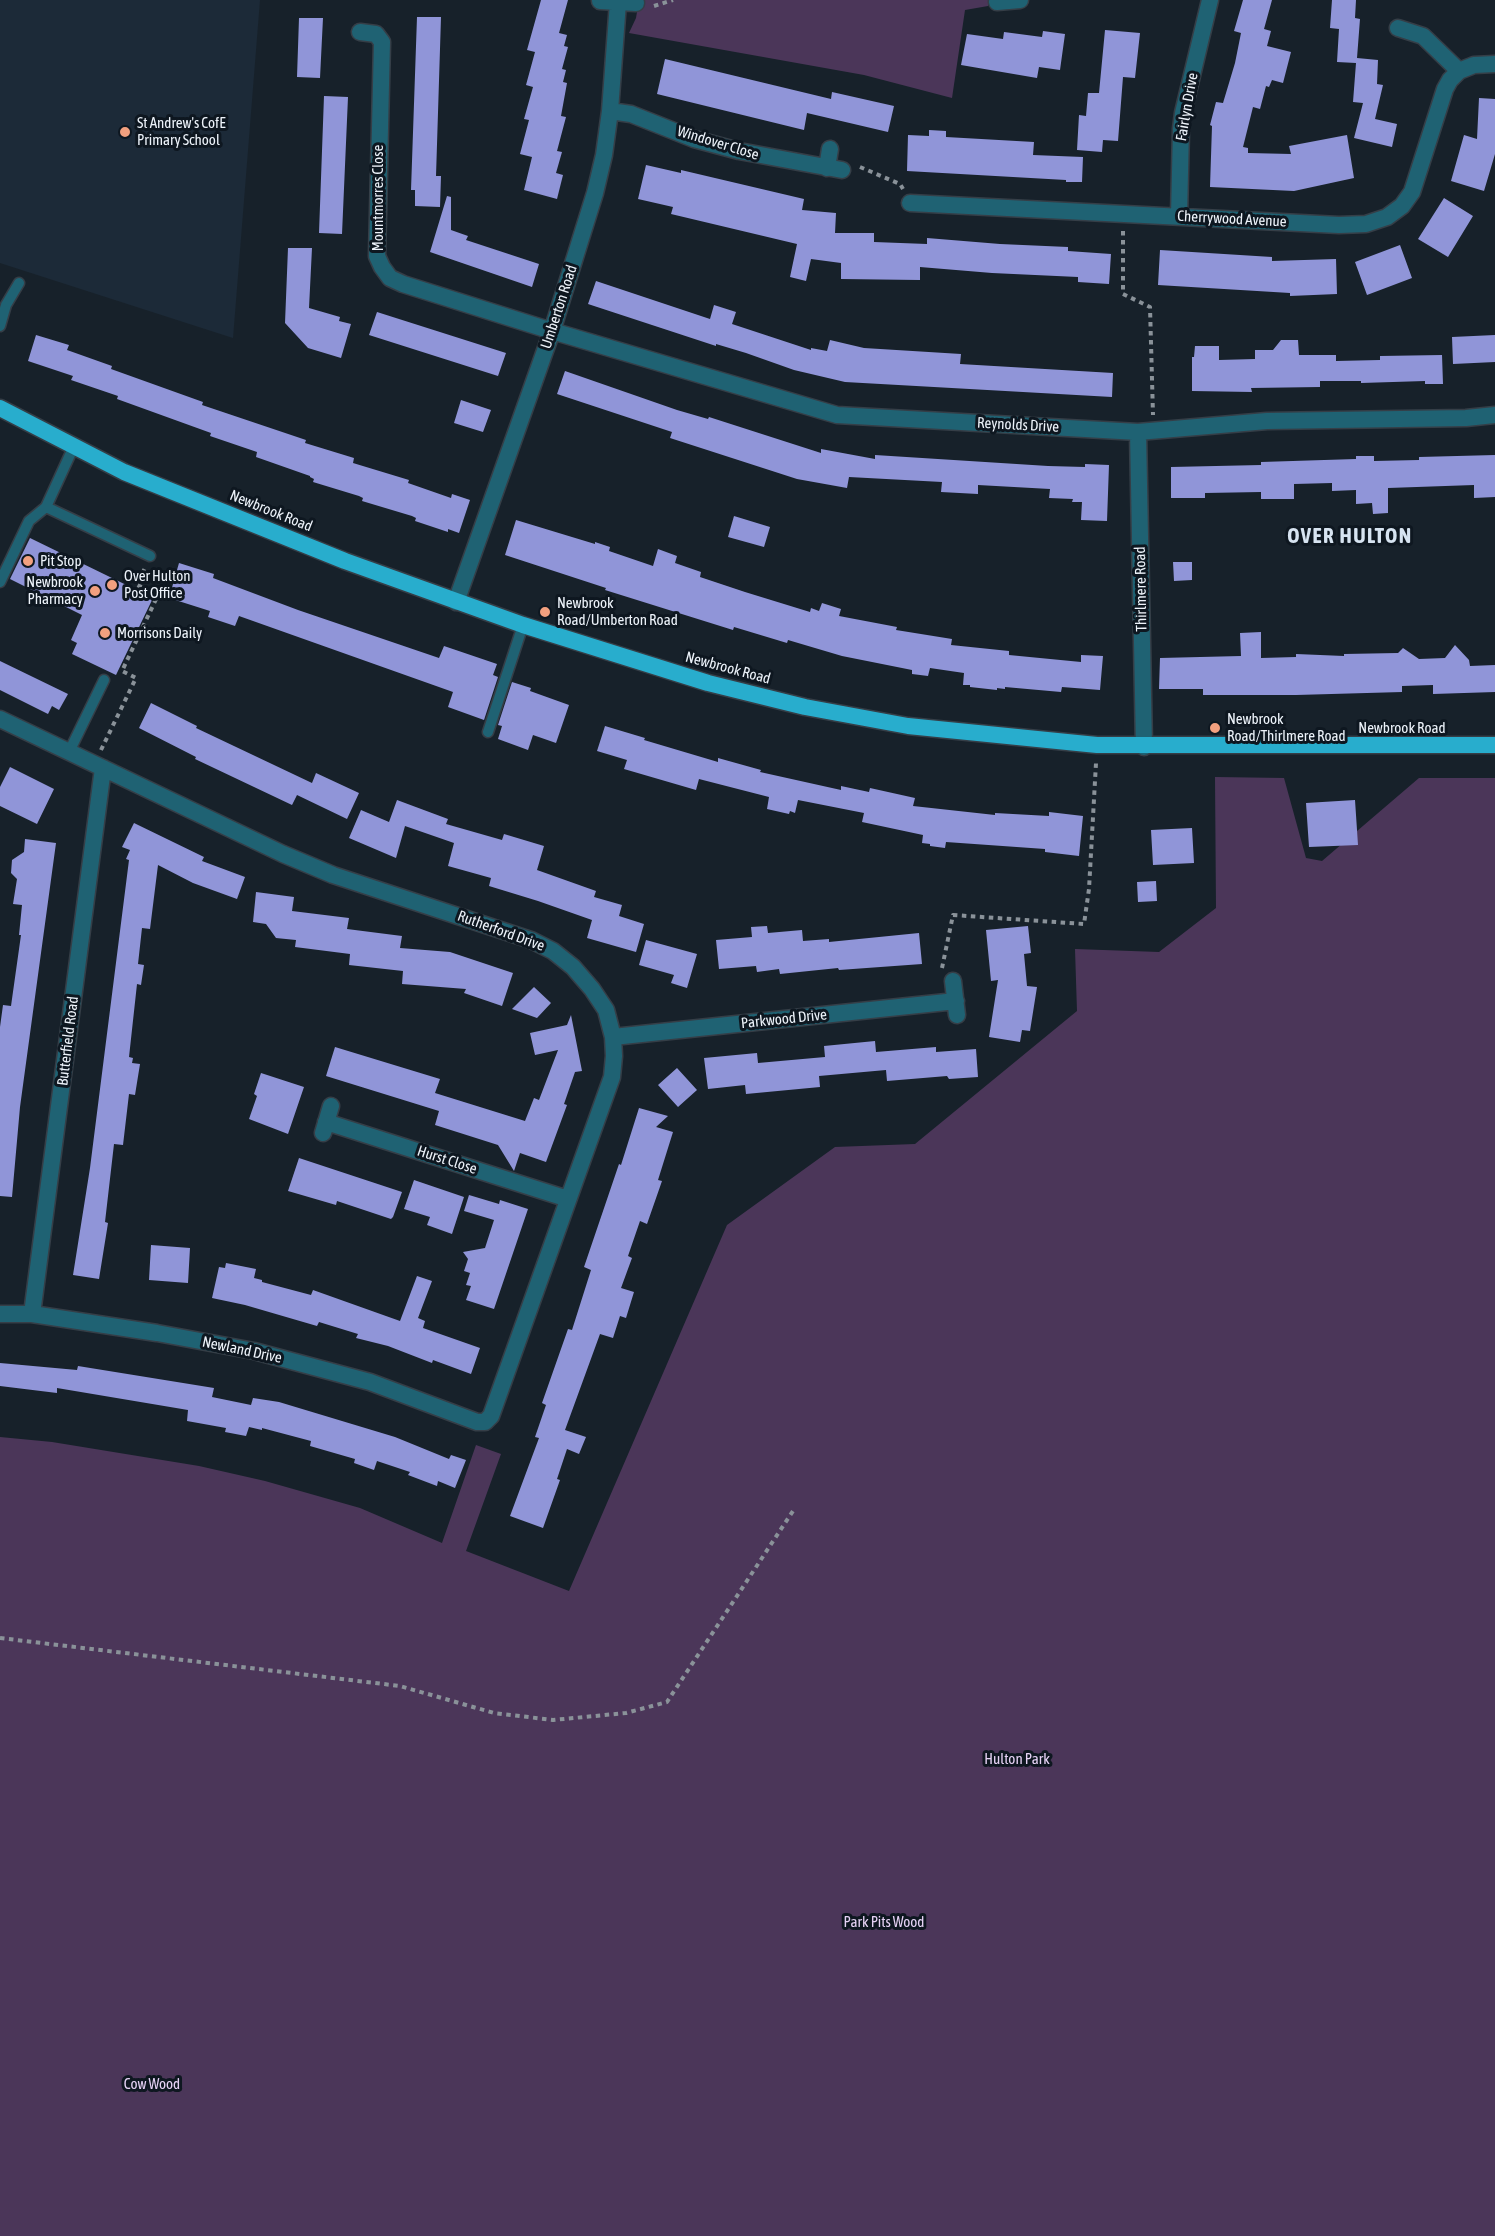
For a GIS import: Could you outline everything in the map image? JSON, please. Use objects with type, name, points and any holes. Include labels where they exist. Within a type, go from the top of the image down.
[{"type":"highway","name":"Newbrook Road","points":[[0,408],[124,472],[345,561],[523,625],[708,683],[805,707],[908,726],[1097,746],[1495,745]]},
{"type":"street","points":[[997,2],[1020,0]]},
{"type":"street","name":"Fairlyn Drive","points":[[1179,216],[1183,113],[1210,0]]},
{"type":"street","points":[[600,1],[636,3]]},
{"type":"street","name":"Umberton Road","points":[[456,602],[552,331],[595,193],[604,155],[610,111],[618,2]]},
{"type":"street","points":[[1398,28],[1423,36],[1459,71],[1474,65],[1495,64]]},
{"type":"street","name":"Mountmorres Close","points":[[360,32],[376,34],[382,42],[376,245],[377,256],[382,267],[390,278],[403,284],[552,331]]},
{"type":"street","name":"Cherrywood Avenue","points":[[910,203],[1338,225],[1366,224],[1387,217],[1402,206],[1412,192],[1445,89],[1459,71]]},
{"type":"street","name":"Windover Close","points":[[610,111],[631,114],[694,139],[739,152],[835,169]]},
{"type":"street","points":[[830,149],[835,169]]},
{"type":"street","name":"Reynolds Drive","points":[[552,331],[837,415],[1145,431],[1267,421],[1466,418],[1495,415]]},
{"type":"street","name":"Thirlmere Road","points":[[1144,747],[1145,431]]},
{"type":"street","name":"Rutherford Drive","points":[[0,719],[283,854],[323,870],[531,940],[553,951],[573,967],[592,989],[606,1011],[613,1037],[612,1077],[491,1416],[485,1422],[477,1422]]},
{"type":"street","name":"Butterfield Road","points":[[32,1314],[99,766]]},
{"type":"street","name":"Parkwood Drive","points":[[613,1037],[956,1008],[947,976]]},
{"type":"street","name":"Hurst Close","points":[[326,1120],[568,1199]]},
{"type":"street","name":"Newland Drive","points":[[0,1314],[32,1314],[157,1333],[254,1351],[370,1382],[477,1422]]},
{"type":"lane","points":[[0,326],[6,305],[19,283]]},
{"type":"lane","points":[[0,582],[29,521],[46,507],[74,446]]},
{"type":"lane","points":[[46,507],[150,556]]},
{"type":"lane","points":[[488,732],[523,625]]},
{"type":"lane","points":[[69,752],[104,680]]},
{"type":"path","points":[[835,169],[854,165],[900,184],[910,203]]},
{"type":"path","points":[[1122,214],[1123,294],[1150,307],[1145,431]]},
{"type":"path","points":[[99,766],[136,678],[122,671],[158,595],[137,585],[150,556]]},
{"type":"path","points":[[947,976],[953,915],[1084,924],[1089,889],[1097,746]]},
{"type":"path","points":[[0,1638],[400,1686],[494,1713],[553,1720],[626,1713],[667,1702],[793,1511]]},
{"type":"shaded area","name":"St Andrew's CofE Primary School","points":[[0,0],[260,0],[233,338],[0,263]]},
{"type":"green space","points":[[639,0],[989,0],[988,6],[965,10],[952,98],[864,75],[629,33],[636,18]]},
{"type":"green space","name":"Hulton Park","points":[[1215,777],[1284,778],[1306,858],[1322,861],[1419,778],[1495,778],[1495,2236],[0,2236],[0,1437],[52,1442],[199,1466],[265,1481],[360,1508],[442,1543],[476,1445],[501,1454],[466,1551],[569,1591],[727,1225],[835,1147],[915,1144],[1077,1011],[1075,949],[1159,952],[1216,908]]},
{"type":"building","points":[[541,0],[568,0],[559,33],[567,35],[564,46],[568,47],[562,69],[566,70],[563,82],[567,83],[561,116],[566,117],[557,151],[562,152],[556,173],[563,175],[557,199],[524,190],[532,157],[520,154],[529,120],[524,119],[533,87],[526,85],[535,52],[527,50]]},
{"type":"building","points":[[1243,0],[1272,0],[1264,29],[1271,31],[1267,46],[1291,52],[1283,83],[1272,80],[1269,87],[1266,86],[1260,109],[1253,107],[1243,147],[1248,148],[1248,153],[1291,154],[1289,146],[1347,135],[1354,178],[1294,191],[1210,187],[1212,126],[1210,125],[1216,102],[1223,103],[1235,63],[1241,33],[1234,31]]},
{"type":"building","points":[[1332,0],[1356,0],[1355,18],[1360,19],[1357,58],[1378,60],[1377,84],[1383,85],[1375,119],[1397,124],[1392,147],[1354,138],[1363,103],[1353,102],[1356,63],[1337,62],[1339,29],[1330,28]]},
{"type":"building","points":[[417,17],[441,17],[436,176],[441,176],[440,207],[415,206],[415,190],[411,190]]},
{"type":"building","points":[[299,18],[323,18],[320,78],[297,77]]},
{"type":"building","points":[[1105,30],[1140,33],[1135,78],[1123,77],[1118,141],[1103,140],[1102,152],[1077,150],[1079,115],[1086,116],[1088,93],[1099,93]]},
{"type":"building","points":[[1043,31],[1065,34],[1060,70],[1039,67],[1037,78],[961,65],[967,34],[1003,39],[1004,32],[1042,37]]},
{"type":"building","points":[[665,59],[831,99],[832,92],[894,106],[888,132],[807,113],[804,130],[657,94]]},
{"type":"building","points":[[324,96],[348,97],[342,234],[319,233]]},
{"type":"building","points":[[1479,98],[1495,99],[1495,154],[1484,191],[1451,181],[1464,135],[1477,139]]},
{"type":"building","points":[[929,130],[946,131],[946,137],[1034,142],[1033,155],[1083,157],[1082,182],[907,171],[908,135],[929,136]]},
{"type":"building","points":[[646,165],[681,173],[681,170],[804,199],[802,210],[836,213],[835,233],[874,233],[874,242],[927,244],[927,238],[1068,247],[1068,251],[1111,254],[1109,284],[1078,282],[1078,277],[920,267],[920,280],[841,279],[841,263],[811,259],[806,281],[790,277],[797,244],[671,214],[673,207],[638,199]]},
{"type":"building","points":[[447,196],[451,197],[451,230],[468,236],[466,240],[539,264],[532,287],[430,252]]},
{"type":"building","points":[[1444,198],[1473,216],[1448,257],[1418,239]]},
{"type":"building","points":[[1400,245],[1412,278],[1367,295],[1355,262]]},
{"type":"building","points":[[288,248],[312,248],[309,308],[340,317],[339,321],[351,324],[341,358],[308,348],[285,323]]},
{"type":"building","points":[[1160,250],[1272,257],[1272,261],[1336,259],[1337,294],[1290,296],[1290,293],[1158,285]]},
{"type":"building","points":[[596,281],[710,319],[714,305],[736,312],[732,324],[811,350],[811,348],[827,351],[830,340],[864,348],[961,354],[960,364],[1113,373],[1112,397],[845,382],[794,370],[588,304]]},
{"type":"building","points":[[377,312],[506,353],[498,376],[369,335]]},
{"type":"building","points":[[36,335],[69,345],[67,350],[112,366],[111,369],[203,402],[202,405],[306,440],[305,443],[354,458],[353,463],[409,480],[408,483],[451,498],[452,494],[470,500],[459,533],[448,529],[448,532],[415,521],[416,518],[412,516],[362,501],[363,498],[359,496],[313,482],[314,479],[310,476],[256,457],[257,452],[117,399],[118,396],[71,380],[73,376],[28,361]]},
{"type":"building","points":[[1495,335],[1495,362],[1453,364],[1452,337]]},
{"type":"building","points":[[1281,340],[1298,340],[1299,355],[1336,355],[1336,361],[1380,360],[1380,356],[1442,355],[1443,384],[1425,384],[1425,381],[1361,383],[1361,381],[1320,381],[1320,387],[1251,388],[1252,392],[1192,391],[1192,357],[1194,357],[1195,346],[1219,346],[1219,360],[1255,359],[1255,350],[1273,350]]},
{"type":"building","points":[[565,371],[677,410],[708,419],[709,417],[821,453],[821,449],[875,459],[875,455],[1048,466],[1109,465],[1107,521],[1081,520],[1082,502],[1072,502],[1073,499],[1049,498],[1050,489],[978,485],[978,494],[941,492],[942,482],[849,477],[847,488],[797,479],[670,438],[672,432],[557,394]]},
{"type":"building","points":[[461,400],[491,410],[483,432],[454,423]]},
{"type":"building","points":[[1495,455],[1495,497],[1474,498],[1474,485],[1388,488],[1388,513],[1373,514],[1372,503],[1356,504],[1356,490],[1332,491],[1332,483],[1294,484],[1294,499],[1261,499],[1261,492],[1205,493],[1205,498],[1171,498],[1171,467],[1261,465],[1261,462],[1356,459],[1356,456],[1374,456],[1374,461]]},
{"type":"building","points":[[734,516],[770,527],[764,547],[728,537]]},
{"type":"building","points":[[516,520],[610,547],[609,551],[653,566],[658,549],[677,556],[675,563],[701,572],[700,577],[745,592],[810,612],[811,608],[819,611],[822,603],[841,609],[839,616],[897,627],[896,630],[952,639],[951,645],[1009,651],[1009,655],[1081,662],[1081,655],[1103,656],[1100,690],[1062,687],[1061,692],[1005,687],[1005,689],[997,688],[997,690],[970,687],[970,685],[963,685],[964,673],[930,668],[928,676],[912,674],[912,670],[842,656],[788,640],[787,643],[734,627],[733,630],[605,590],[606,588],[505,555]]},
{"type":"building","points":[[30,538],[153,598],[116,675],[72,654],[77,643],[71,640],[82,615],[10,579]]},
{"type":"building","points":[[1173,562],[1192,562],[1192,580],[1174,581]]},
{"type":"building","points":[[179,563],[214,574],[213,578],[298,610],[439,658],[444,646],[497,664],[493,675],[498,677],[484,720],[448,707],[453,692],[239,616],[235,626],[208,617],[210,611],[169,598]]},
{"type":"building","points":[[1261,632],[1261,658],[1296,657],[1296,654],[1344,656],[1344,654],[1398,653],[1403,648],[1419,659],[1445,658],[1455,645],[1469,660],[1470,666],[1495,665],[1495,692],[1433,694],[1433,685],[1402,686],[1402,692],[1296,695],[1203,695],[1203,689],[1159,689],[1160,658],[1241,656],[1240,633]]},
{"type":"building","points":[[0,661],[68,694],[59,710],[52,706],[48,714],[0,690]]},
{"type":"building","points":[[512,682],[569,705],[556,743],[533,735],[528,750],[498,739],[502,726],[498,725]]},
{"type":"building","points":[[151,703],[197,726],[196,728],[312,783],[316,773],[359,793],[347,819],[297,795],[292,805],[195,759],[196,757],[139,728]]},
{"type":"building","points":[[605,726],[718,762],[718,758],[761,770],[760,772],[841,790],[841,786],[869,792],[870,788],[915,798],[913,806],[995,815],[995,813],[1049,816],[1049,812],[1083,816],[1079,856],[1045,852],[1045,849],[946,842],[945,848],[930,846],[930,844],[922,843],[923,835],[862,822],[864,813],[798,800],[795,813],[790,811],[789,814],[767,809],[769,797],[699,779],[696,790],[624,769],[627,760],[597,751]]},
{"type":"building","points":[[10,767],[54,789],[37,824],[0,806],[0,787]]},
{"type":"building","points":[[397,800],[448,819],[446,824],[502,840],[504,834],[544,846],[537,870],[596,891],[594,897],[622,905],[619,916],[644,924],[636,952],[587,938],[592,920],[489,886],[491,878],[448,866],[454,843],[405,826],[396,858],[349,838],[361,810],[389,822]]},
{"type":"building","points":[[1355,800],[1358,845],[1309,847],[1306,803]]},
{"type":"building","points":[[134,823],[204,857],[202,861],[245,877],[237,899],[193,883],[158,865],[150,929],[142,928],[138,964],[144,965],[141,985],[137,984],[129,1057],[133,1058],[132,1063],[140,1064],[135,1095],[129,1094],[123,1145],[114,1144],[105,1222],[108,1223],[99,1279],[73,1275],[90,1168],[129,860],[126,859],[130,850],[122,847]]},
{"type":"building","points":[[1192,828],[1194,863],[1153,865],[1151,830]]},
{"type":"building","points":[[25,839],[56,843],[20,1107],[12,1197],[0,1196],[0,1027],[3,1005],[11,1006],[21,935],[19,935],[22,905],[13,904],[17,879],[11,873],[12,860],[24,852]]},
{"type":"building","points":[[1156,881],[1157,901],[1138,902],[1137,882]]},
{"type":"building","points":[[256,892],[294,897],[292,911],[349,918],[347,929],[402,936],[400,948],[450,952],[513,973],[502,1006],[464,993],[466,989],[402,984],[403,971],[349,965],[350,954],[295,947],[296,940],[276,938],[266,924],[253,922]]},
{"type":"building","points":[[767,926],[768,933],[802,930],[803,941],[829,939],[829,942],[919,933],[922,964],[839,970],[838,968],[780,974],[779,969],[757,972],[756,966],[719,969],[716,940],[752,937],[751,927]]},
{"type":"building","points":[[1028,926],[1031,953],[1024,954],[1027,986],[1037,987],[1030,1031],[1022,1030],[1020,1042],[989,1037],[998,980],[991,981],[986,930]]},
{"type":"building","points":[[646,940],[697,954],[687,988],[671,983],[674,975],[639,965]]},
{"type":"building","points":[[534,987],[551,1003],[537,1018],[512,1009]]},
{"type":"building","points":[[571,1015],[582,1071],[575,1072],[564,1104],[567,1105],[546,1162],[520,1153],[514,1171],[498,1145],[435,1125],[439,1111],[326,1076],[335,1047],[440,1079],[435,1093],[525,1121],[534,1098],[539,1100],[558,1050],[535,1055],[530,1033],[567,1025]]},
{"type":"building","points":[[875,1041],[876,1052],[936,1047],[936,1052],[976,1049],[978,1077],[949,1079],[947,1076],[887,1081],[886,1070],[819,1076],[820,1087],[746,1094],[745,1085],[708,1089],[704,1058],[757,1053],[758,1063],[825,1057],[824,1046]]},
{"type":"building","points":[[677,1068],[697,1090],[678,1107],[658,1085]]},
{"type":"building","points":[[261,1073],[304,1087],[288,1134],[249,1119],[257,1096],[254,1094]]},
{"type":"building","points":[[639,1108],[668,1116],[656,1127],[673,1132],[658,1180],[662,1181],[647,1224],[640,1221],[628,1256],[632,1258],[621,1288],[634,1292],[626,1318],[620,1316],[613,1338],[600,1334],[565,1430],[586,1437],[579,1454],[567,1449],[557,1479],[560,1480],[543,1528],[510,1516],[539,1438],[535,1437],[546,1405],[542,1403],[568,1329],[572,1330],[591,1270],[584,1267]]},
{"type":"building","points":[[299,1158],[402,1192],[393,1217],[391,1219],[337,1201],[336,1205],[288,1191]]},
{"type":"building","points":[[414,1180],[464,1197],[452,1234],[427,1225],[430,1217],[404,1209]]},
{"type":"building","points":[[469,1195],[499,1204],[500,1200],[528,1209],[494,1309],[466,1300],[471,1286],[466,1285],[470,1273],[464,1271],[468,1259],[463,1252],[485,1248],[494,1220],[464,1211]]},
{"type":"building","points":[[151,1245],[190,1248],[188,1283],[149,1280]]},
{"type":"building","points":[[226,1263],[256,1269],[254,1278],[262,1282],[311,1295],[313,1290],[400,1321],[417,1276],[432,1281],[418,1318],[425,1321],[423,1328],[480,1348],[471,1374],[433,1360],[432,1363],[388,1346],[356,1338],[358,1334],[319,1322],[317,1326],[212,1298],[219,1267],[225,1268]]},
{"type":"building","points":[[0,1363],[77,1370],[78,1366],[214,1388],[212,1397],[251,1405],[253,1398],[279,1402],[395,1437],[449,1459],[451,1455],[466,1460],[455,1488],[438,1481],[437,1486],[408,1475],[410,1472],[377,1461],[374,1470],[354,1463],[355,1459],[310,1446],[311,1441],[262,1428],[262,1430],[249,1427],[246,1436],[225,1432],[226,1428],[187,1421],[188,1410],[57,1388],[57,1393],[0,1386]]},
{"type":"place","name":"St Andrew's CofE Primary School","points":[[125,132]]},
{"type":"place","name":"Pit Stop","points":[[28,561]]},
{"type":"place","name":"Over Hulton Post Office","points":[[112,585]]},
{"type":"place","name":"Newbrook Pharmacy","points":[[95,591]]},
{"type":"place","name":"Newbrook Road/Umberton Road","points":[[545,612]]},
{"type":"place","name":"Morrisons Daily","points":[[105,633]]},
{"type":"place","name":"Newbrook Road/Thirlmere Road","points":[[1215,728]]},
{"type":"district","name":"OVER HULTON","points":[[1350,536]]},
{"type":"park label","name":"Park Pits Wood","points":[[884,1922]]},
{"type":"park label","name":"Cow Wood","points":[[152,2084]]}]
